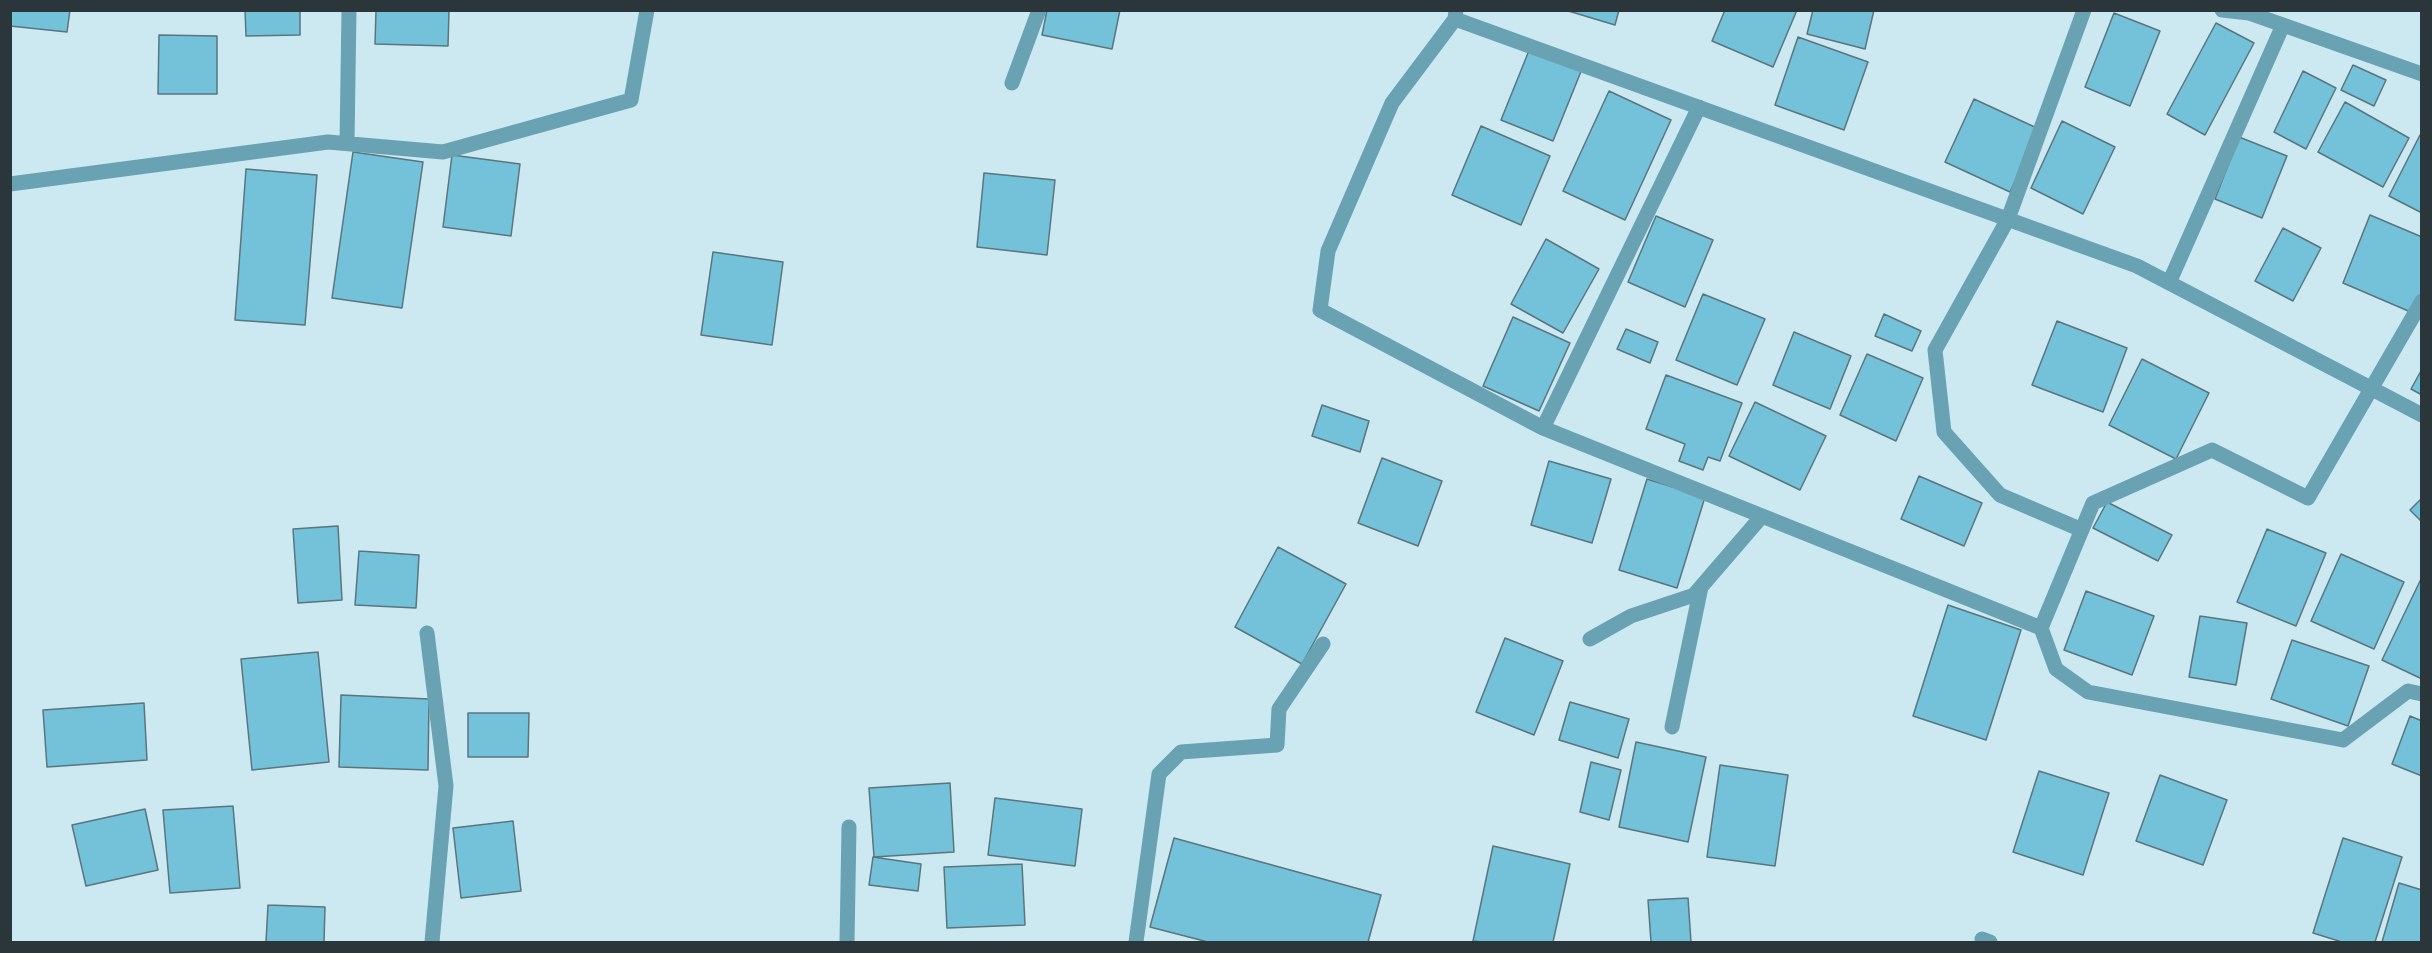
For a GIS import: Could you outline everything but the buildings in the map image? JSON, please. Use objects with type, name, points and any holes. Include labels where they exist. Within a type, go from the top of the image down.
[{"type":"street","points":[[347,143],[349,10]]},
{"type":"street","points":[[10,184],[328,142],[442,152],[631,100],[647,10]]},
{"type":"street","points":[[1012,83],[1039,10]]},
{"type":"street","points":[[2082,530],[2000,495],[1944,432],[1935,350],[2008,219],[2084,10]]},
{"type":"street","points":[[2222,10],[2249,13],[2421,74]]},
{"type":"street","points":[[2041,628],[1543,428],[1320,310],[1328,251],[1392,103],[1456,15],[1699,107],[2137,266],[2421,415]]},
{"type":"street","points":[[2169,283],[2283,25]]},
{"type":"street","points":[[1543,428],[1699,107]]},
{"type":"street","points":[[2421,301],[2308,498],[2212,450],[2093,504],[2041,628],[2056,669],[2088,692],[2343,741],[2408,692],[2421,694]]},
{"type":"street","points":[[1590,639],[1631,616],[1694,595],[1762,516]]},
{"type":"street","points":[[1672,727],[1701,587]]},
{"type":"street","points":[[427,633],[446,786],[432,942]]},
{"type":"street","points":[[1136,942],[1159,774],[1181,752],[1277,745],[1279,709],[1323,644]]},
{"type":"street","points":[[847,942],[849,827]]}]
